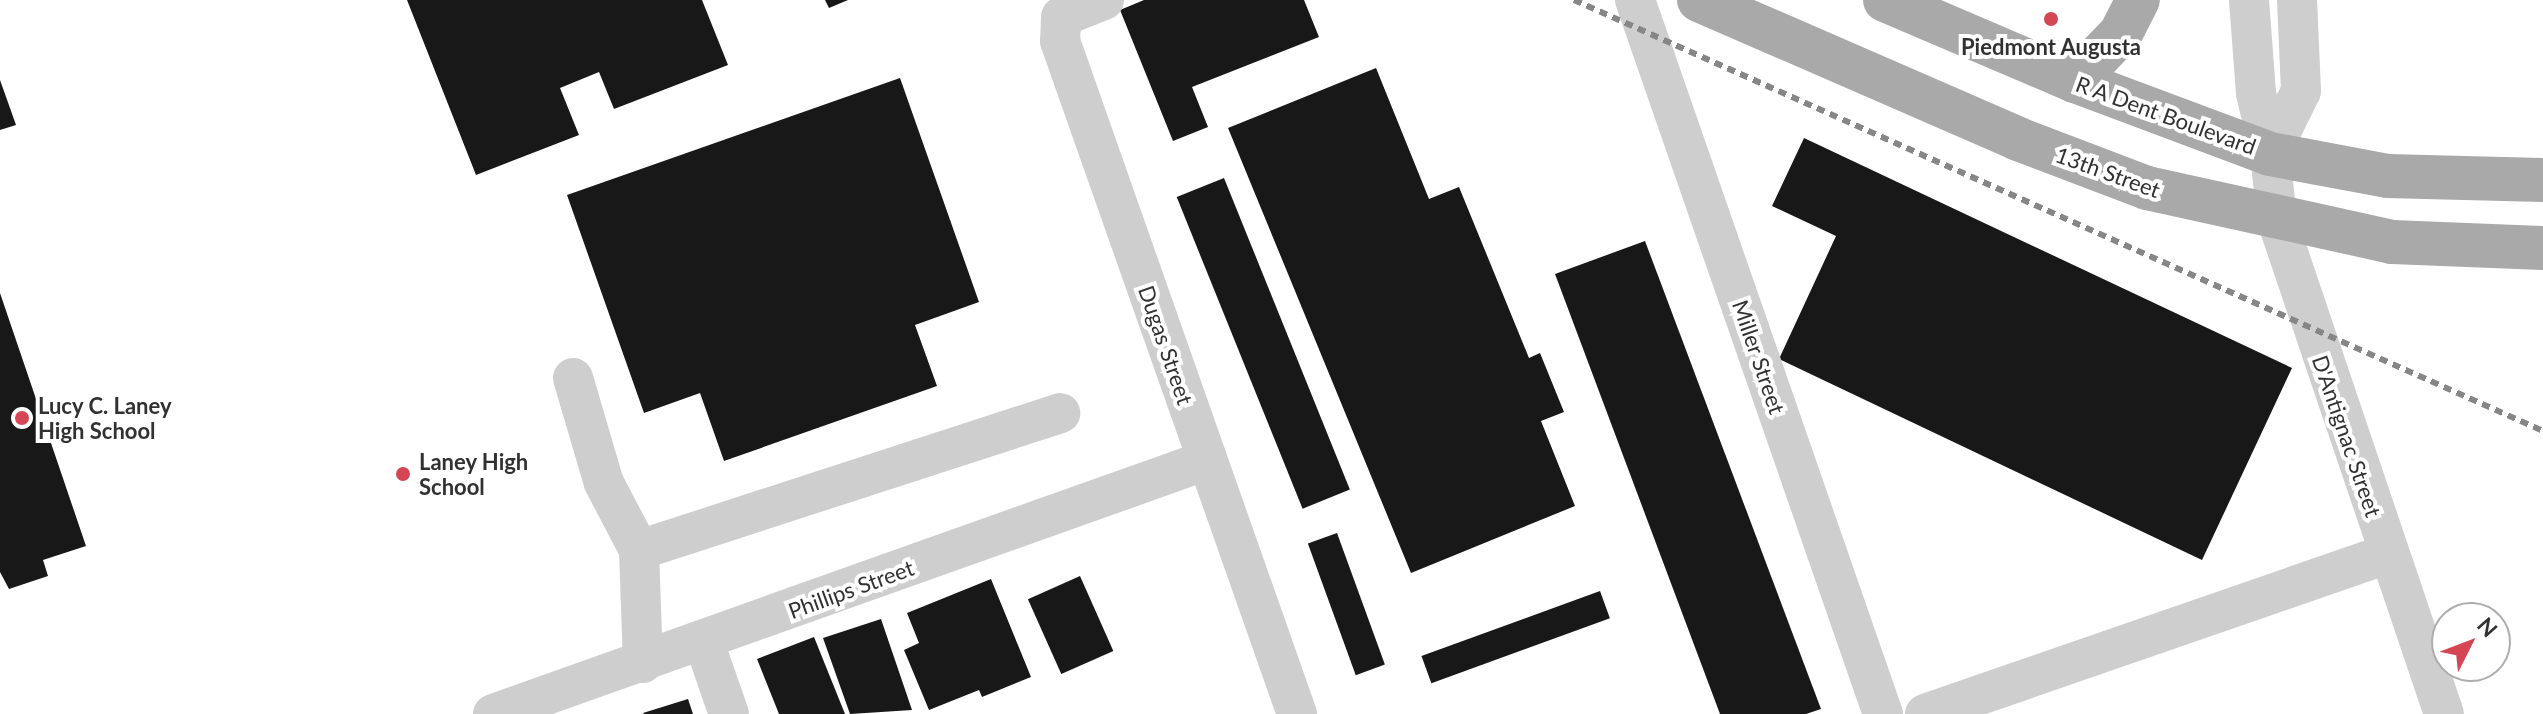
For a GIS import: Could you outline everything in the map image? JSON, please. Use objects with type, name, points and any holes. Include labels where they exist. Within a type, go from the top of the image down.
[{"type":"main road","name":"13th Street","points":[[1699,0],[2061,155],[2147,188],[2277,220],[2392,242],[2543,248]]},
{"type":"main road","name":"R A Dent Boulevard","points":[[1885,0],[2075,81],[2270,154]]},
{"type":"main road","points":[[2075,81],[2121,33],[2138,0]]},
{"type":"main road","points":[[2270,154],[2387,176],[2543,180]]},
{"type":"street","name":"Dugas Street","points":[[1104,0],[1061,17],[1060,41],[1297,714]]},
{"type":"street","name":"Miller Street","points":[[1635,0],[1883,714]]},
{"type":"street","name":"D'Antignac Street","points":[[2249,0],[2256,93],[2270,154],[2277,220],[2444,714]]},
{"type":"street","points":[[2270,154],[2301,91],[2297,0]]},
{"type":"street","points":[[573,378],[604,483],[639,550],[643,663]]},
{"type":"street","points":[[639,550],[1060,413]]},
{"type":"street","name":"Phillips Street","points":[[493,714],[704,642],[1207,460]]},
{"type":"street","points":[[1925,714],[2388,554]]},
{"type":"street","points":[[704,642],[729,714]]},
{"type":"building","points":[[407,0],[702,0],[728,65],[614,109],[599,72],[560,88],[579,135],[476,175]]},
{"type":"building","points":[[825,0],[848,0],[829,8]]},
{"type":"building","points":[[1144,0],[1304,0],[1319,37],[1192,87],[1208,127],[1173,141],[1120,10]]},
{"type":"building","points":[[1376,68],[1429,199],[1459,187],[1529,358],[1540,353],[1564,412],[1541,421],[1575,506],[1411,573],[1228,128]]},
{"type":"building","points":[[900,78],[979,302],[915,325],[937,386],[724,461],[700,393],[644,413],[567,195]]},
{"type":"building","points":[[0,80],[16,125],[0,130]]},
{"type":"building","points":[[1804,138],[2292,368],[2202,560],[1779,359],[1836,236],[1772,206]]},
{"type":"building","points":[[1224,178],[1350,490],[1303,509],[1177,197]]},
{"type":"building","points":[[1645,241],[1821,709],[1806,714],[1720,714],[1555,274]]},
{"type":"building","name":"Lucy C. Laney High School","points":[[0,293],[86,546],[43,560],[48,576],[9,589],[0,572]]},
{"type":"building","points":[[1337,533],[1385,665],[1356,675],[1308,544]]},
{"type":"building","points":[[1080,576],[1113,651],[1061,674],[1028,599]]},
{"type":"building","points":[[991,579],[1031,677],[982,697],[979,690],[929,710],[904,650],[919,643],[907,613]]},
{"type":"building","points":[[1600,591],[1610,618],[1431,683],[1421,656]]},
{"type":"building","points":[[881,619],[912,710],[850,714],[823,638]]},
{"type":"building","points":[[814,637],[845,714],[779,714],[757,659]]},
{"type":"building","points":[[688,699],[693,714],[643,713]]},
{"type":"railway","points":[[1574,0],[2543,431]]},
{"type":"place","name":"Piedmont Augusta","points":[[2051,19]]},
{"type":"place","name":"Lucy C. Laney High School","points":[[22,418]]},
{"type":"place","name":"Laney High School","points":[[403,474]]}]
